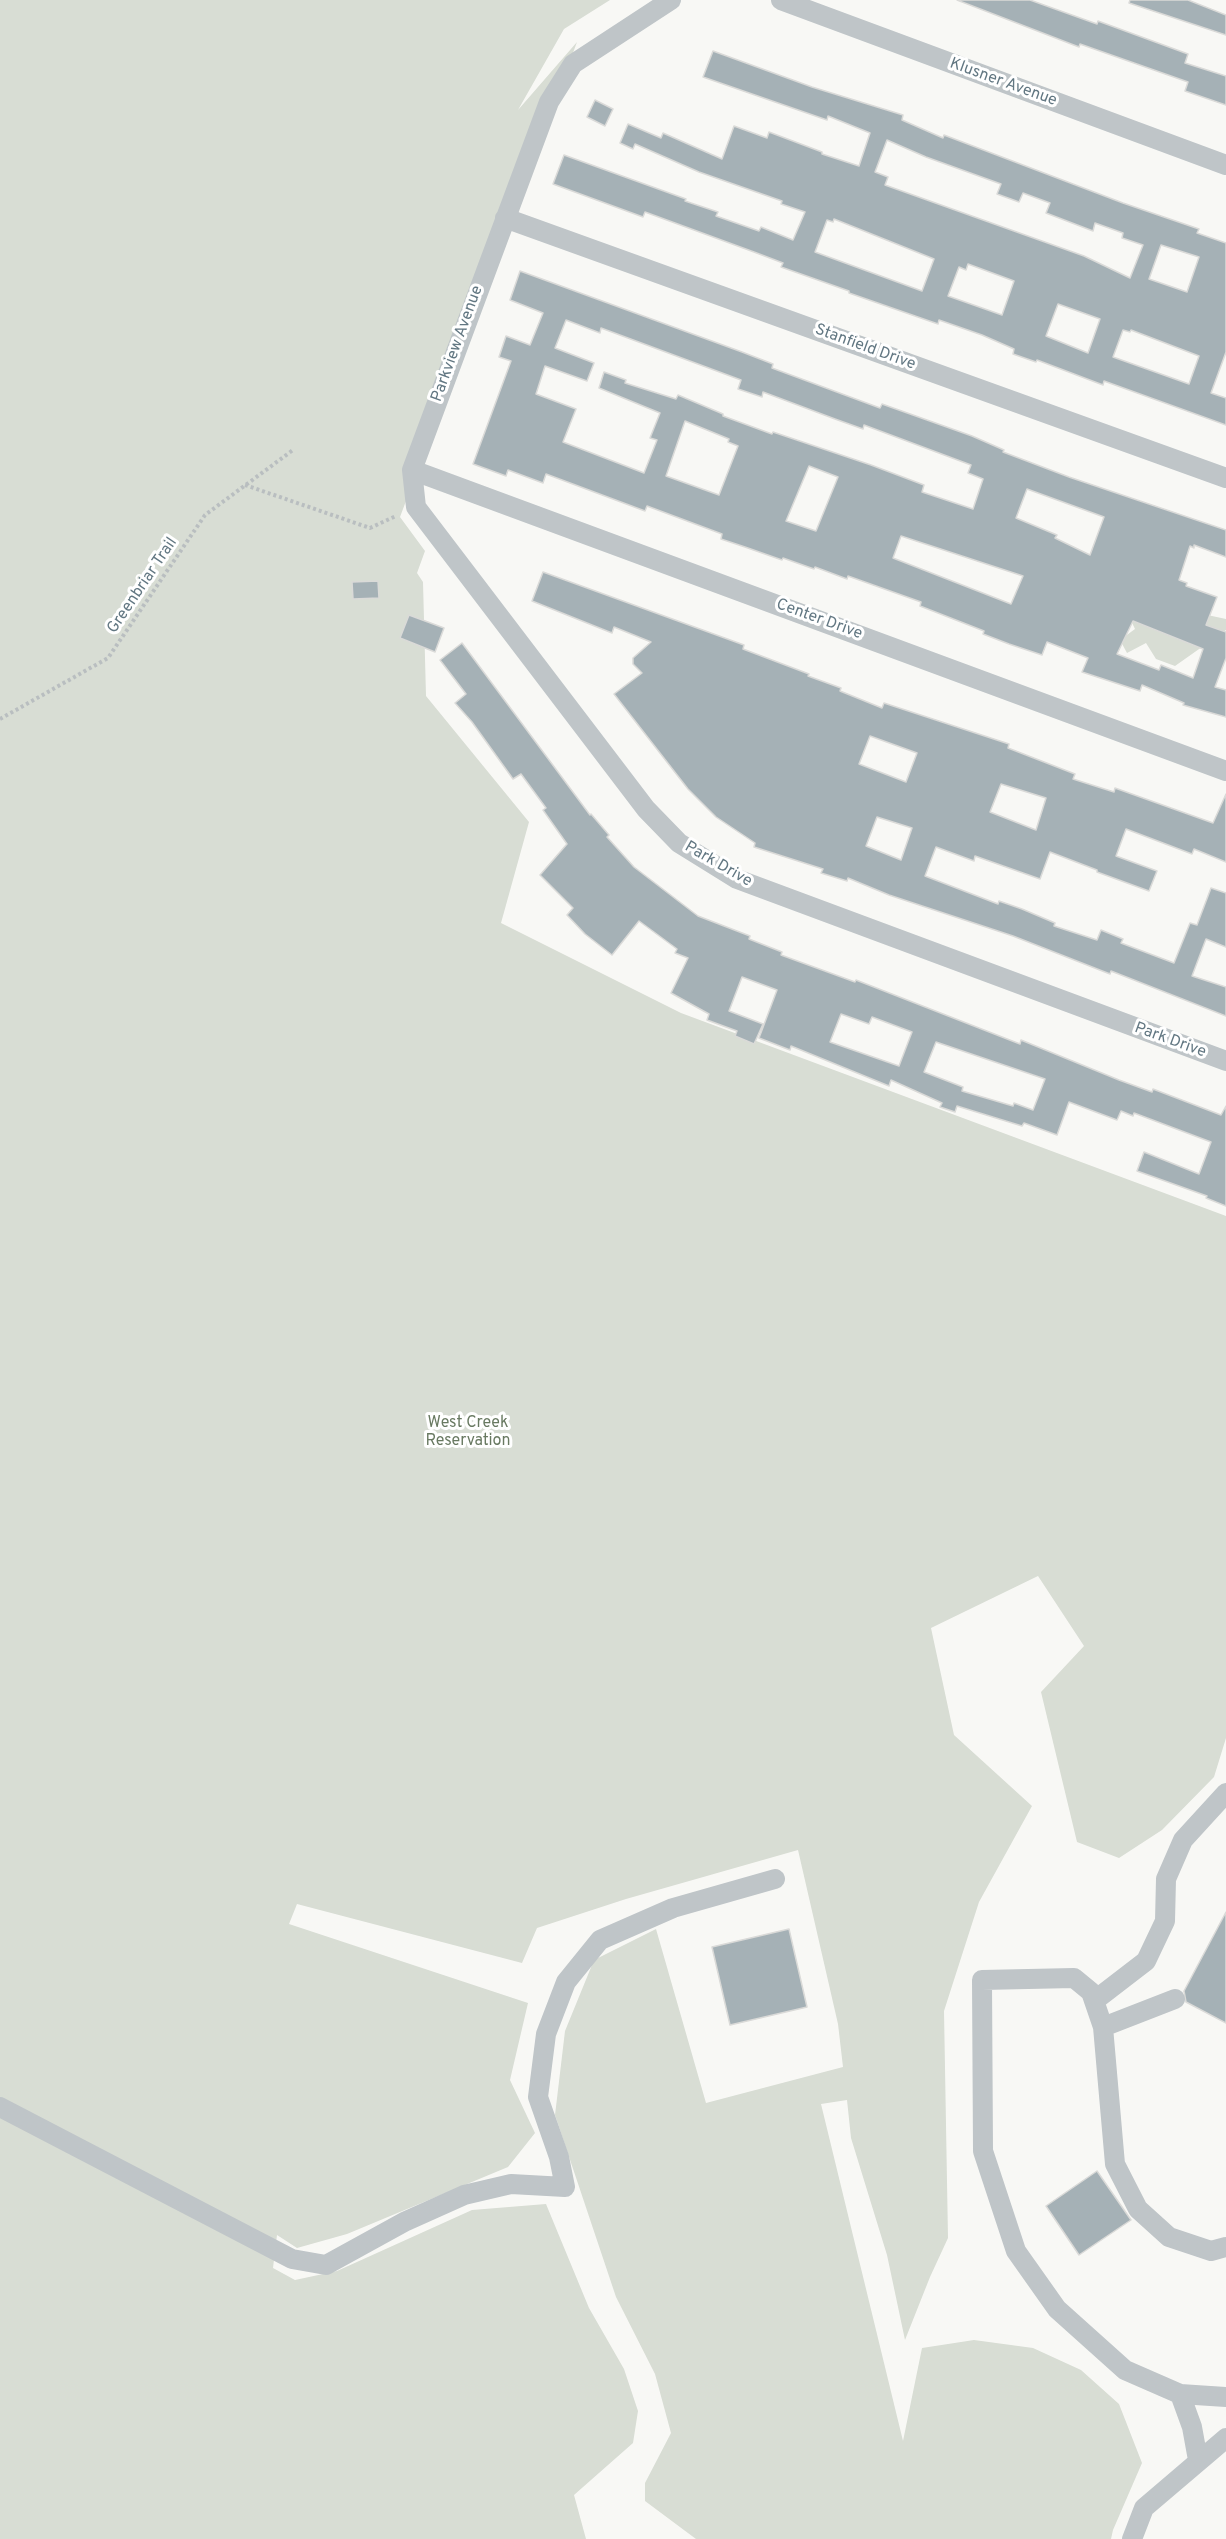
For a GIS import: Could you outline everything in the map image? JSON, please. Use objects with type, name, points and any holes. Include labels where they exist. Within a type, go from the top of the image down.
[{"type":"street","name":"Parkview Avenue","points":[[412,470],[549,102],[573,64],[671,0]]},
{"type":"street","name":"Klusner Avenue","points":[[781,0],[1226,165]]},
{"type":"street","name":"Stanfield Drive","points":[[505,218],[1226,478]]},
{"type":"street","name":"Center Drive","points":[[412,470],[1226,771]]},
{"type":"street","name":"Park Drive","points":[[412,470],[416,507],[646,809],[680,843],[737,879],[1226,1061]]},
{"type":"street","points":[[1094,2001],[1146,1961],[1165,1921],[1166,1879],[1183,1840],[1226,1793]]},
{"type":"street","points":[[0,2107],[292,2259],[326,2265],[406,2221],[464,2195],[511,2184],[565,2187],[559,2157],[538,2097],[546,2034],[566,1982],[600,1940],[673,1908],[776,1879]]},
{"type":"street","points":[[1226,2247],[1211,2251],[1169,2237],[1138,2209],[1114,2164],[1103,2027],[1090,1992],[1074,1978],[982,1980],[983,2151],[1016,2251],[1058,2309],[1125,2370],[1180,2394],[1226,2397]]},
{"type":"street","points":[[1103,2027],[1175,1999]]},
{"type":"street","points":[[1180,2394],[1192,2427],[1198,2460]]},
{"type":"street","points":[[1132,2539],[1144,2508],[1226,2438]]},
{"type":"path","name":"Greenbriar Trail","points":[[0,719],[108,658],[205,514],[293,450]]},
{"type":"path","points":[[245,485],[370,528],[396,516]]},
{"type":"green space","name":"West Creek Reservation","points":[[0,0],[610,0],[564,29],[518,110],[577,42],[400,517],[425,551],[417,573],[423,582],[426,696],[529,822],[501,923],[681,1013],[1226,1216],[1226,1738],[1214,1777],[1162,1830],[1119,1858],[1077,1842],[1041,1692],[1084,1646],[1038,1576],[931,1628],[954,1735],[1032,1806],[979,1902],[944,2011],[948,2238],[905,2340],[887,2255],[851,2138],[847,2100],[821,2104],[903,2441],[922,2348],[974,2340],[1033,2348],[1081,2370],[1119,2404],[1142,2463],[1111,2539],[696,2539],[645,2501],[645,2483],[671,2433],[655,2374],[616,2297],[555,2115],[565,2031],[594,1960],[656,1929],[706,2103],[843,2067],[838,2024],[798,1850],[626,1899],[537,1928],[522,1963],[297,1904],[289,1924],[528,2003],[510,2080],[535,2133],[508,2167],[347,2234],[297,2248],[277,2235],[273,2268],[295,2280],[337,2271],[472,2210],[546,2204],[589,2308],[624,2369],[638,2411],[633,2443],[574,2495],[586,2539],[0,2539]]},
{"type":"green space","points":[[1126,610],[1198,613],[1226,619],[1226,630],[1175,666],[1156,659],[1146,643],[1127,653],[1120,640],[1135,629]]},
{"type":"building","points":[[957,0],[1030,0],[1097,24],[1098,21],[1188,54],[1185,63],[1226,76],[1226,105],[1185,91],[1188,82],[1080,44],[1079,47]]},
{"type":"building","points":[[1130,0],[1188,0],[1226,15],[1226,35],[1129,3]]},
{"type":"building","points":[[713,51],[812,87],[903,115],[902,120],[943,138],[944,135],[1123,203],[1199,229],[1197,233],[1226,243],[1226,352],[1211,393],[1226,398],[1226,425],[1104,381],[1103,385],[1037,360],[1036,362],[1013,354],[1014,349],[982,335],[939,320],[938,324],[849,293],[849,291],[781,267],[783,263],[754,252],[645,212],[643,217],[553,184],[564,155],[686,199],[685,201],[718,212],[716,216],[759,231],[761,227],[793,240],[805,212],[781,204],[782,201],[699,172],[635,144],[633,149],[620,143],[628,124],[661,138],[663,133],[722,159],[734,126],[767,138],[769,132],[822,152],[822,154],[859,166],[870,133],[828,116],[827,120],[703,77]],"holes":[[[887,140],[926,157],[1001,184],[997,194],[1019,202],[1023,193],[1050,203],[1046,213],[1093,231],[1095,223],[1123,233],[1122,238],[1143,245],[1130,278],[1084,256],[885,185],[888,177],[875,172]],[[834,219],[934,259],[922,291],[815,252],[827,220],[833,222]],[[1161,245],[1199,257],[1187,292],[1149,279]],[[968,264],[1014,281],[1002,315],[948,296],[959,267],[966,270]],[[1058,304],[1100,319],[1088,353],[1046,336]],[[1123,330],[1130,332],[1131,330],[1199,356],[1189,384],[1113,357]]]},
{"type":"building","points":[[595,100],[613,109],[605,126],[587,117]]},
{"type":"building","points":[[520,271],[742,352],[773,364],[772,368],[880,408],[882,404],[972,436],[1004,450],[1003,452],[1069,477],[1226,530],[1226,557],[1194,545],[1194,548],[1190,546],[1179,580],[1187,583],[1186,586],[1217,597],[1206,625],[1226,632],[1226,658],[1215,687],[1226,690],[1226,717],[1183,705],[1184,703],[1142,685],[1140,691],[1082,672],[1088,658],[1047,642],[1042,655],[1009,644],[983,634],[984,631],[920,606],[921,602],[848,576],[847,579],[721,539],[722,534],[647,506],[645,511],[546,474],[543,483],[508,470],[506,476],[473,464],[511,361],[499,357],[506,336],[530,345],[543,313],[510,300]],"holes":[[[566,320],[600,333],[601,328],[741,380],[738,389],[762,397],[763,392],[863,429],[864,425],[971,465],[968,473],[983,479],[973,509],[922,492],[924,485],[871,465],[773,432],[772,434],[723,416],[723,414],[678,395],[676,399],[625,383],[626,380],[604,372],[599,388],[660,413],[650,438],[657,440],[644,473],[563,442],[576,409],[536,394],[545,366],[587,381],[594,363],[555,348]],[[685,421],[729,439],[728,442],[738,446],[719,495],[666,476]],[[809,466],[838,477],[816,531],[786,521]],[[1027,489],[1104,517],[1090,555],[1055,538],[1057,535],[1016,518]],[[901,536],[1023,576],[1011,604],[893,558]],[[1133,621],[1203,649],[1193,678],[1161,665],[1159,670],[1117,654]]]},
{"type":"building","points":[[543,572],[744,645],[743,649],[809,674],[808,676],[841,688],[840,691],[882,708],[884,703],[1009,744],[1008,748],[1075,774],[1073,779],[1114,792],[1115,788],[1213,823],[1226,794],[1226,862],[1194,849],[1192,854],[1126,829],[1116,856],[1157,871],[1149,891],[1050,852],[1040,879],[975,856],[974,861],[936,847],[925,876],[998,904],[999,901],[1022,909],[1055,923],[1054,926],[1097,940],[1101,930],[1123,939],[1121,943],[1174,963],[1190,923],[1197,925],[1211,888],[1226,893],[1226,947],[1206,939],[1192,976],[1226,987],[1226,1016],[1111,971],[1110,974],[1013,936],[889,895],[848,878],[847,881],[821,873],[823,869],[754,847],[755,843],[716,817],[688,789],[614,694],[642,673],[633,664],[633,658],[651,642],[614,627],[612,633],[532,601]],"holes":[[[870,736],[917,753],[906,782],[859,764]],[[1001,784],[1046,798],[1036,830],[990,812]],[[877,817],[912,828],[901,860],[866,846]]]},
{"type":"building","points":[[378,581],[379,598],[353,599],[352,582]]},
{"type":"building","points":[[409,615],[444,628],[435,652],[400,638]]},
{"type":"building","points":[[462,643],[590,815],[609,835],[607,837],[634,867],[698,916],[750,936],[749,939],[782,952],[781,955],[855,982],[856,980],[1020,1044],[1021,1040],[1152,1092],[1153,1089],[1221,1115],[1226,1106],[1226,1206],[1206,1198],[1207,1196],[1137,1171],[1144,1152],[1199,1174],[1211,1142],[1134,1113],[1133,1116],[1121,1111],[1117,1120],[1069,1102],[1057,1135],[1024,1123],[1022,1126],[957,1106],[955,1112],[940,1107],[942,1103],[891,1080],[889,1086],[791,1046],[790,1050],[759,1038],[777,990],[742,977],[729,1011],[763,1024],[754,1044],[735,1036],[737,1031],[707,1020],[709,1014],[671,993],[688,958],[675,953],[677,949],[639,921],[612,955],[585,934],[567,915],[573,908],[540,875],[567,844],[543,810],[546,808],[521,774],[513,779],[472,722],[455,703],[466,694],[440,660]],"holes":[[[841,1014],[869,1024],[872,1017],[912,1032],[899,1066],[830,1042]],[[936,1042],[1045,1079],[1033,1110],[1014,1103],[1013,1106],[962,1091],[963,1087],[924,1072]]]},
{"type":"building","points":[[1226,1912],[1226,2023],[1186,2002],[1184,1991]]},
{"type":"building","points":[[789,1929],[807,2007],[730,2025],[712,1947]]},
{"type":"building","points":[[1097,2171],[1131,2220],[1079,2255],[1046,2206]]}]
